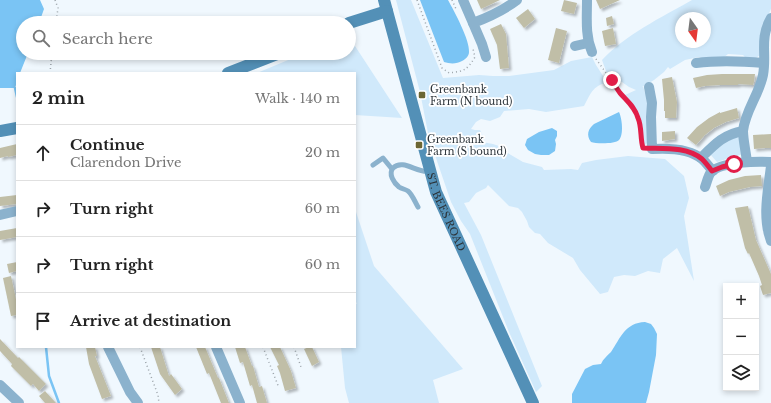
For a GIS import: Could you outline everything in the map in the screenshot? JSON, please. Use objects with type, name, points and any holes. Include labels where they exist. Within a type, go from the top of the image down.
[{"type":"main road","points":[[356,20],[386,5]]},
{"type":"main road","name":"ST. BEES ROAD","points":[[386,5],[436,192],[533,403]]},
{"type":"main road","points":[[231,72],[262,60]]},
{"type":"main road","points":[[0,131],[16,128]]},
{"type":"street","points":[[463,0],[474,23],[486,56]]},
{"type":"street","points":[[474,23],[505,9],[517,0]]},
{"type":"street","points":[[575,46],[590,48],[587,32],[587,0]]},
{"type":"street","points":[[747,162],[743,131],[761,85],[764,63],[764,38],[767,25],[771,18]]},
{"type":"street","points":[[696,63],[721,61],[764,63]]},
{"type":"street","points":[[649,87],[652,103],[650,117],[652,149],[667,148],[682,150],[693,154],[701,158],[712,171]]},
{"type":"street","points":[[701,158],[721,139],[743,131]]},
{"type":"street","points":[[705,187],[708,176],[712,171],[722,167],[747,162],[771,162]]},
{"type":"street","points":[[771,166],[766,221],[771,241]]},
{"type":"street","points":[[0,214],[16,211]]},
{"type":"street","points":[[108,348],[130,392],[138,403]]},
{"type":"street","points":[[216,348],[240,403]]},
{"type":"street","points":[[0,385],[19,403]]},
{"type":"lane","points":[[373,164],[383,158],[392,169],[391,174],[394,180],[399,187],[409,192],[418,207]]},
{"type":"lane","points":[[392,169],[403,165],[423,172],[430,171]]},
{"type":"path","points":[[55,0],[58,8],[57,16]]},
{"type":"path","points":[[417,0],[442,68],[449,73],[461,71],[469,67],[475,57],[472,46]]},
{"type":"path","points":[[452,0],[457,10]]},
{"type":"path","points":[[590,48],[620,92],[636,111],[639,119],[643,148],[652,149]]},
{"type":"path","points":[[50,72],[51,60]]},
{"type":"path","points":[[140,348],[158,395],[159,403]]},
{"type":"path","points":[[263,348],[279,388]]},
{"type":"path","points":[[294,348],[301,367]]},
{"type":"shaded area","points":[[396,0],[411,0],[443,78],[479,75],[509,76],[554,70],[571,61],[592,57],[607,82],[595,88],[584,106],[546,112],[529,109],[504,111],[500,117],[490,121],[481,119],[476,122],[471,129],[480,130],[483,136],[482,142],[502,147],[506,152],[523,162],[542,167],[544,170],[578,170],[582,163],[628,156],[665,159],[684,176],[689,198],[684,216],[694,281],[677,248],[663,259],[660,273],[648,271],[635,276],[624,275],[614,277],[608,292],[600,294],[580,270],[573,258],[548,243],[540,234],[535,233],[529,227],[522,212],[518,208],[509,206],[488,185],[486,188],[476,193],[469,202],[464,203],[481,235],[542,386],[536,392],[509,332],[470,234],[451,202],[428,133],[420,92]]},
{"type":"shaded area","points":[[692,0],[771,0],[771,9],[764,24],[760,55],[756,58],[746,58],[743,55],[728,54],[723,58],[703,59],[699,57],[685,60],[670,69],[668,67],[664,72],[643,86],[645,93],[648,95],[648,142],[644,146],[640,118],[635,107],[625,95],[636,90],[611,77],[606,71],[602,60],[622,42],[656,20]]},
{"type":"shaded area","points":[[356,48],[402,118],[356,115],[356,72],[259,72],[288,60],[356,60]]},
{"type":"shaded area","points":[[739,136],[743,154],[717,162],[710,154],[718,145]]},
{"type":"shaded area","points":[[356,212],[374,266],[463,369],[433,380],[439,403],[349,403],[345,388],[341,348],[356,348]]},
{"type":"water","points":[[0,0],[40,0],[44,9],[42,16],[16,16],[16,60],[25,60],[20,72],[16,72],[15,88],[0,88]]},
{"type":"water","points":[[420,0],[448,0],[467,40],[469,53],[465,59],[456,63],[444,62]]},
{"type":"water","points":[[619,112],[622,126],[621,138],[614,142],[591,142],[588,135],[592,126]]},
{"type":"water","points":[[552,128],[557,131],[555,151],[549,155],[541,155],[535,154],[528,150],[525,145],[527,139],[539,132]]},
{"type":"water","points":[[645,322],[651,324],[657,334],[656,355],[646,403],[572,403],[572,394],[585,369],[593,365],[601,364],[628,328],[638,323]]},
{"type":"building","points":[[477,0],[500,0],[481,9]]},
{"type":"building","points":[[564,0],[577,3],[574,14],[561,11]]},
{"type":"building","points":[[596,0],[620,0],[600,9]]},
{"type":"building","points":[[528,9],[535,19],[524,28],[516,18]]},
{"type":"building","points":[[612,16],[614,24],[607,26],[606,18]]},
{"type":"building","points":[[501,24],[506,34],[509,68],[500,69],[497,45],[490,29]]},
{"type":"building","points":[[556,28],[567,31],[559,63],[548,60]]},
{"type":"building","points":[[613,28],[616,44],[605,46],[602,31]]},
{"type":"building","points":[[722,74],[755,74],[753,85],[738,84],[696,88],[693,78]]},
{"type":"building","points":[[672,77],[677,102],[676,118],[665,118],[662,79]]},
{"type":"building","points":[[737,108],[739,118],[714,128],[696,145],[687,138],[697,127],[709,118],[720,112]]},
{"type":"building","points":[[675,131],[675,139],[662,141],[662,132]]},
{"type":"building","points":[[771,134],[771,148],[754,149],[753,135]]},
{"type":"building","points":[[16,144],[16,155],[0,158],[0,148]]},
{"type":"building","points":[[761,175],[762,186],[729,192],[720,196],[716,186],[729,180],[745,176]]},
{"type":"building","points":[[16,195],[16,204],[0,206],[0,197]]},
{"type":"building","points":[[748,206],[756,240],[771,274],[771,293],[763,295],[759,276],[749,253],[748,254],[745,248],[735,208]]},
{"type":"building","points":[[16,228],[16,237],[0,240],[0,231]]},
{"type":"building","points":[[16,262],[16,271],[9,273],[7,264]]},
{"type":"building","points":[[11,276],[16,299],[16,315],[11,316],[3,278]]},
{"type":"building","points":[[0,339],[46,384],[39,391],[33,384],[31,386],[11,366],[12,364],[0,351]]},
{"type":"building","points":[[86,348],[95,348],[97,356],[95,356],[111,396],[102,399],[89,364]]},
{"type":"building","points":[[151,348],[160,348],[169,376],[171,374],[182,389],[175,395],[160,374]]},
{"type":"building","points":[[196,348],[205,348],[229,403],[221,403],[209,373],[207,374]]},
{"type":"building","points":[[235,348],[245,348],[253,366],[259,387],[262,386],[267,403],[257,403],[243,362],[240,363]]},
{"type":"building","points":[[270,348],[280,348],[291,371],[296,388],[285,391],[277,366],[279,365]]},
{"type":"building","points":[[312,348],[319,362],[312,366],[304,349]]},
{"type":"building","points":[[45,391],[56,403],[45,403],[39,396]]},
{"type":"waterway","points":[[15,88],[16,92]]},
{"type":"waterway","points":[[46,348],[49,376],[59,403]]},
{"type":"place","name":"Greenbank Farm (N bound)","points":[[422,95]]},
{"type":"place","name":"Greenbank Farm (S bound)","points":[[419,145]]},
{"type":"route","points":[[612,80],[636,111],[639,119],[643,148],[667,148],[682,150],[701,158],[712,171],[734,164]]}]
